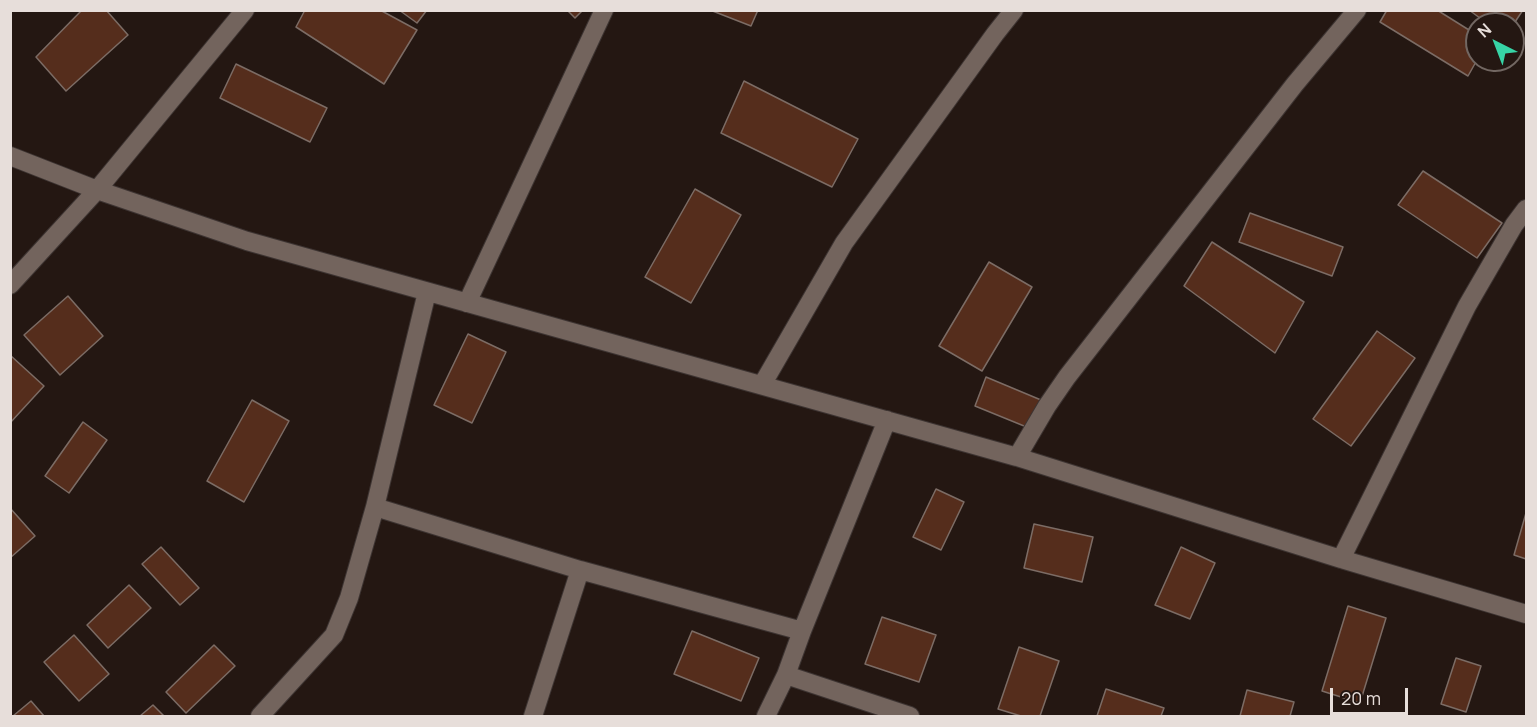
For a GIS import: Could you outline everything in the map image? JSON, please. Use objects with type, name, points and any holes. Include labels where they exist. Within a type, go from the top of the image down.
[{"type":"street","points":[[10,285],[97,190],[245,10]]},
{"type":"street","points":[[467,303],[604,10]]},
{"type":"street","points":[[762,385],[844,243],[1014,10]]},
{"type":"street","points":[[1017,456],[1067,377],[1295,84],[1357,10]]},
{"type":"street","points":[[10,156],[97,190],[247,241],[1017,456],[1341,559],[1527,614]]},
{"type":"street","points":[[1341,559],[1467,306],[1514,225],[1527,209]]},
{"type":"street","points":[[261,717],[334,635],[349,598],[375,507],[427,292]]},
{"type":"street","points":[[766,717],[786,675],[887,420]]},
{"type":"street","points":[[375,507],[580,570],[802,631]]},
{"type":"street","points":[[533,717],[580,570]]},
{"type":"street","points":[[786,675],[910,717]]},
{"type":"building","points":[[82,10],[106,10],[128,35],[66,91],[36,57]]},
{"type":"building","points":[[305,10],[380,10],[417,30],[384,84],[296,27]]},
{"type":"building","points":[[399,10],[427,10],[417,23]]},
{"type":"building","points":[[567,10],[583,10],[575,18]]},
{"type":"building","points":[[710,10],[758,10],[751,26]]},
{"type":"building","points":[[1387,10],[1437,10],[1465,28],[1465,72],[1470,72],[1468,76],[1380,22]]},
{"type":"building","points":[[1469,10],[1523,10],[1522,12],[1472,12]]},
{"type":"building","points":[[236,64],[327,108],[310,142],[220,98]]},
{"type":"building","points":[[744,81],[858,139],[832,187],[721,133]]},
{"type":"building","points":[[1423,171],[1502,223],[1477,258],[1398,205]]},
{"type":"building","points":[[695,189],[741,215],[691,303],[645,277]]},
{"type":"building","points":[[1250,213],[1343,247],[1332,276],[1239,242]]},
{"type":"building","points":[[1212,242],[1304,302],[1275,353],[1184,286]]},
{"type":"building","points":[[989,262],[1032,287],[982,371],[939,346]]},
{"type":"building","points":[[68,296],[103,336],[60,375],[24,335]]},
{"type":"building","points":[[1377,331],[1415,358],[1351,446],[1313,419]]},
{"type":"building","points":[[468,334],[506,352],[472,423],[434,405]]},
{"type":"building","points":[[10,355],[44,386],[10,423]]},
{"type":"building","points":[[986,377],[1041,400],[1029,428],[975,406]]},
{"type":"building","points":[[252,400],[289,421],[244,502],[207,481]]},
{"type":"building","points":[[83,422],[107,440],[69,493],[45,476]]},
{"type":"building","points":[[936,489],[964,502],[941,550],[913,537]]},
{"type":"building","points":[[10,508],[35,536],[10,558]]},
{"type":"building","points":[[1526,513],[1526,559],[1514,555]]},
{"type":"building","points":[[1034,524],[1093,537],[1082,582],[1024,568]]},
{"type":"building","points":[[161,547],[199,588],[180,605],[142,564]]},
{"type":"building","points":[[1181,547],[1215,563],[1190,619],[1155,605]]},
{"type":"building","points":[[129,585],[151,608],[108,648],[87,625]]},
{"type":"building","points":[[1348,606],[1386,618],[1360,703],[1322,691]]},
{"type":"building","points":[[882,617],[936,635],[919,682],[865,664]]},
{"type":"building","points":[[692,631],[759,658],[741,701],[674,674]]},
{"type":"building","points":[[74,635],[109,674],[79,701],[44,662]]},
{"type":"building","points":[[214,645],[235,666],[186,713],[166,692]]},
{"type":"building","points":[[1019,647],[1059,661],[1040,716],[1021,716],[998,709]]},
{"type":"building","points":[[1456,658],[1481,666],[1466,712],[1441,704]]},
{"type":"building","points":[[1106,689],[1164,708],[1161,716],[1097,716]]},
{"type":"building","points":[[1247,690],[1294,702],[1290,716],[1240,716]]},
{"type":"building","points":[[31,701],[44,716],[13,716]]},
{"type":"building","points":[[153,705],[164,716],[140,716]]}]
